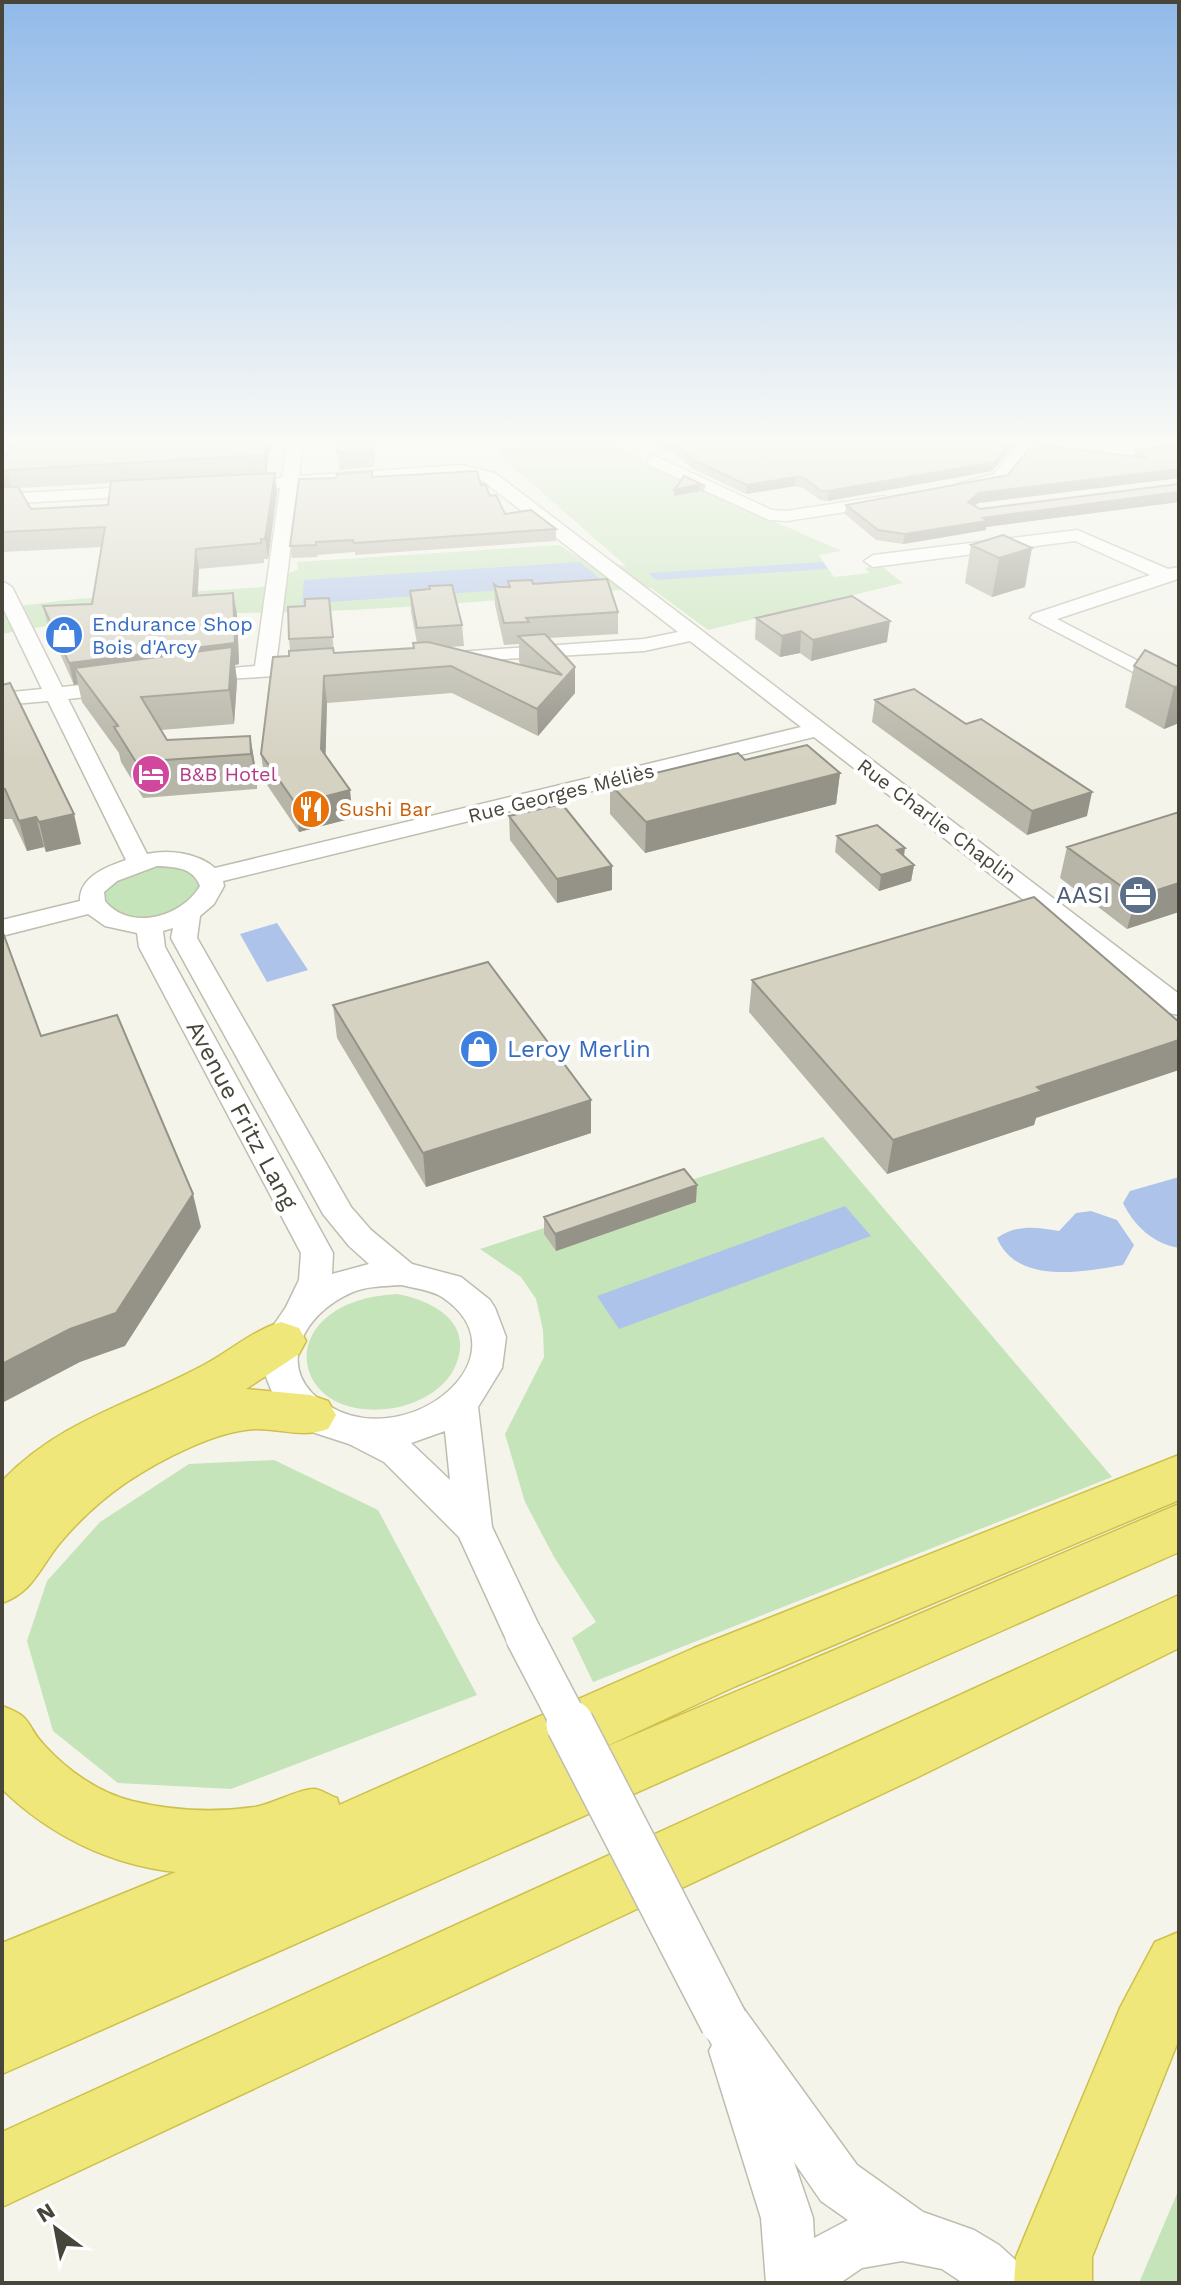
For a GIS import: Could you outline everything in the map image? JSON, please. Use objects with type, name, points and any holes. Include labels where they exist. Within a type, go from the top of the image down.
[{"type":"highway","points":[[2,1519],[24,1492],[73,1451],[131,1419],[205,1389],[241,1370],[292,1324]]},
{"type":"highway","points":[[2,1579],[28,1538],[59,1506],[93,1476],[138,1449],[230,1413],[255,1409],[310,1415]]},
{"type":"highway","points":[[2,1977],[357,1829],[715,1667],[1179,1477]]},
{"type":"highway","points":[[2,2039],[1179,1527]]},
{"type":"highway","points":[[2,2170],[882,1763],[1179,1620]]},
{"type":"highway","points":[[2,1734],[20,1764],[62,1803],[113,1829],[182,1842],[256,1838],[346,1810],[635,1683],[715,1667]]},
{"type":"highway","points":[[1053,2283],[1054,2257],[1145,2033],[1179,1966]]},
{"type":"street","points":[[265,671],[282,548]]},
{"type":"street","name":"Rue Charlie Chaplin","points":[[582,548],[1179,1007]]},
{"type":"street","points":[[873,561],[972,548]]},
{"type":"street","points":[[1108,548],[1174,574]]},
{"type":"street","points":[[1174,574],[1040,618],[1179,690]]},
{"type":"street","points":[[7,596],[139,862]]},
{"type":"street","points":[[423,660],[644,645],[696,634]]},
{"type":"street","points":[[176,680],[328,666]]},
{"type":"street","points":[[2,699],[57,696],[146,684]]},
{"type":"street","name":"Rue Georges Méliès","points":[[210,877],[818,730]]},
{"type":"street","points":[[175,860],[190,863],[210,877],[212,886],[209,896],[188,913],[149,924],[113,920],[101,914],[94,905],[93,895],[107,875],[139,862],[175,860]]},
{"type":"street","points":[[2,928],[94,905]]},
{"type":"street","name":"Avenue Fritz Lang","points":[[188,913],[184,938],[339,1214],[360,1238],[401,1273]]},
{"type":"street","name":"Avenue Fritz Lang","points":[[149,924],[152,947],[317,1253],[315,1280],[292,1324]]},
{"type":"street","points":[[401,1273],[450,1285],[475,1304],[489,1329],[491,1355],[480,1383],[460,1405],[427,1424],[397,1432],[362,1433],[334,1427],[310,1415],[291,1396],[279,1366],[292,1324],[332,1287],[368,1275],[401,1273]]},
{"type":"street","points":[[460,1405],[473,1527],[524,1636],[724,2022],[839,2183],[910,2234]]},
{"type":"street","points":[[362,1433],[397,1452],[473,1527]]},
{"type":"street","points":[[724,2022],[787,2218],[792,2283]]},
{"type":"street","points":[[805,2283],[814,2269],[843,2247],[875,2235],[910,2234],[952,2246],[992,2272],[1001,2283]]},
{"type":"green space","points":[[518,548],[563,548],[583,560],[626,566],[605,548],[834,548],[842,551],[819,555],[834,577],[870,573],[865,569],[877,563],[903,583],[708,630],[651,588],[387,608],[112,619],[2,634],[2,608],[76,599],[262,587],[298,569],[297,562]]},
{"type":"green space","points":[[157,865],[183,869],[196,878],[199,888],[193,898],[163,916],[143,919],[121,917],[102,906],[104,887],[112,879]]},
{"type":"green space","points":[[823,1137],[1112,1477],[593,1682],[572,1638],[596,1622],[554,1557],[525,1502],[505,1434],[544,1357],[543,1330],[536,1299],[521,1277],[480,1249]]},
{"type":"green space","points":[[397,1294],[426,1303],[449,1318],[460,1341],[453,1371],[430,1394],[399,1407],[362,1409],[333,1400],[315,1383],[307,1362],[310,1339],[326,1318],[355,1302]]},
{"type":"green space","points":[[274,1460],[378,1510],[477,1695],[231,1789],[118,1783],[53,1731],[27,1641],[47,1581],[100,1522],[189,1464]]},
{"type":"green space","points":[[1179,2189],[1179,2283],[1139,2283]]},
{"type":"water","points":[[580,562],[605,583],[302,604],[304,580]]},
{"type":"water","points":[[823,562],[828,569],[656,580],[648,573]]},
{"type":"water","points":[[277,923],[308,970],[267,982],[240,934]]},
{"type":"water","points":[[1179,1177],[1179,1248],[1161,1243],[1146,1233],[1123,1203],[1130,1191]]},
{"type":"water","points":[[845,1206],[871,1236],[619,1329],[597,1296]]},
{"type":"water","points":[[1091,1211],[1117,1220],[1134,1245],[1123,1265],[1070,1272],[1035,1269],[1019,1263],[1006,1253],[997,1238],[1020,1229],[1059,1231],[1076,1213]]},
{"type":"building","points":[[102,548],[211,548],[196,549],[193,596],[233,593],[235,643],[69,663],[43,606],[92,604]]},
{"type":"building","points":[[977,548],[1032,548],[999,558]]},
{"type":"building","points":[[607,579],[618,612],[526,618],[529,622],[504,623],[494,584],[510,587],[508,581],[532,580],[533,584]]},
{"type":"building","points":[[452,585],[462,625],[417,628],[410,591]]},
{"type":"building","points":[[852,596],[890,621],[813,640],[801,631],[782,636],[756,618]]},
{"type":"building","points":[[329,598],[333,637],[289,639],[288,607],[305,606],[305,599]]},
{"type":"building","points":[[545,634],[575,667],[537,709],[451,666],[324,676],[321,749],[350,790],[296,804],[261,754],[273,657],[289,656],[289,651],[333,648],[334,653],[414,648],[413,643],[428,642],[562,675],[518,636]]},
{"type":"building","points":[[232,647],[229,690],[141,697],[167,740],[250,736],[251,754],[136,762],[114,727],[118,726],[75,668]]},
{"type":"building","points":[[1145,650],[1179,667],[1179,686],[1174,687],[1134,666]]},
{"type":"building","points":[[10,683],[74,814],[39,822],[36,817],[19,821],[5,789],[2,789],[2,685]]},
{"type":"building","points":[[914,689],[966,724],[981,719],[1092,792],[1032,811],[875,700]]},
{"type":"building","points":[[807,745],[840,773],[646,822],[610,784],[738,753],[745,760]]},
{"type":"building","points":[[562,804],[612,866],[557,879],[509,816]]},
{"type":"building","points":[[1179,812],[1179,883],[1136,897],[1067,847]]},
{"type":"building","points":[[877,825],[905,848],[897,850],[914,865],[881,875],[837,836]]},
{"type":"building","points":[[1034,897],[1179,1022],[1179,1040],[1037,1087],[1042,1091],[893,1140],[752,980]]},
{"type":"building","points":[[2,930],[41,1036],[117,1015],[193,1194],[116,1313],[70,1329],[2,1364]]},
{"type":"building","points":[[488,962],[591,1100],[423,1153],[333,1005]]},
{"type":"building","points":[[684,1169],[697,1185],[555,1234],[544,1217]]},
{"type":"place","name":"Endurance Shop Bois d'Arcy","points":[[64,635]]},
{"type":"place","name":"B&B Hotel","points":[[151,774]]},
{"type":"place","name":"Sushi Bar","points":[[311,809]]},
{"type":"place","name":"AASI","points":[[1138,895]]},
{"type":"place","name":"Leroy Merlin","points":[[479,1049]]}]
